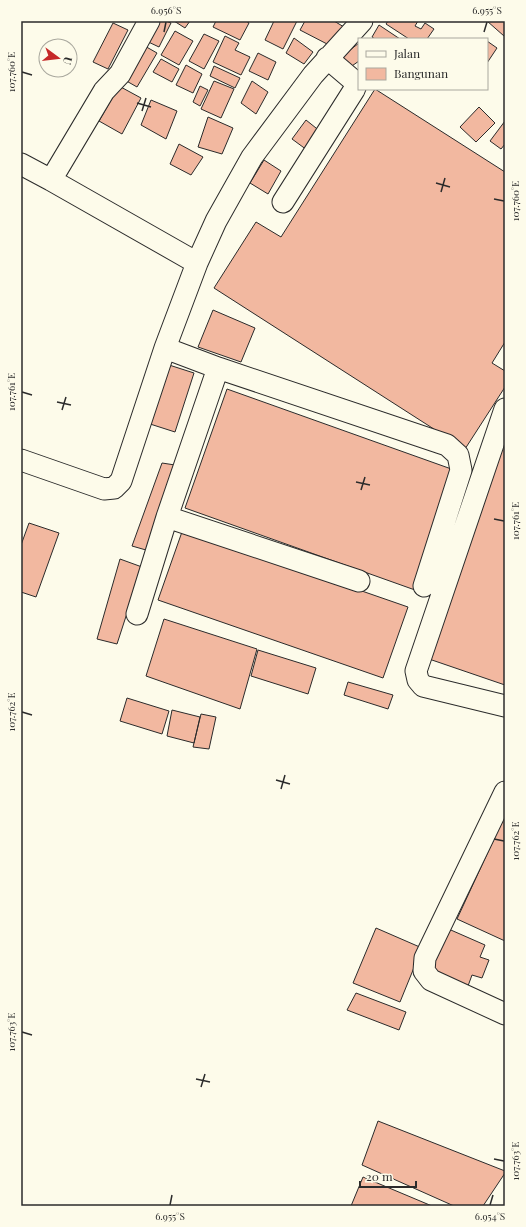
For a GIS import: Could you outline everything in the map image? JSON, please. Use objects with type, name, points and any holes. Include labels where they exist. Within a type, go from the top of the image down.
[{"type":"street","points":[[51,180],[104,91],[120,74],[149,21]]},
{"type":"street","points":[[21,460],[104,489],[114,488],[121,480],[165,348],[197,263],[216,222],[252,157],[313,75],[362,21]]},
{"type":"street","points":[[283,202],[356,85],[354,81],[327,58]]},
{"type":"street","points":[[21,164],[197,263]]},
{"type":"street","points":[[165,348],[218,368],[446,445],[458,455],[461,470],[424,586]]},
{"type":"street","points":[[137,614],[167,517],[218,368]]},
{"type":"street","points":[[505,409],[416,671],[418,680],[423,686],[505,706]]},
{"type":"street","points":[[167,517],[359,581]]},
{"type":"street","points":[[505,792],[425,958],[424,971],[432,980],[505,1014]]},
{"type":"building","points":[[151,21],[166,21],[171,23],[159,47],[142,39]]},
{"type":"building","points":[[174,21],[190,21],[185,28]]},
{"type":"building","points":[[216,21],[246,21],[249,23],[240,40],[213,27]]},
{"type":"building","points":[[274,21],[297,21],[283,49],[265,40]]},
{"type":"building","points":[[305,21],[334,21],[344,27],[329,45],[300,30]]},
{"type":"building","points":[[388,21],[418,21],[415,26],[421,29],[425,23],[434,29],[428,38],[407,38],[386,24]]},
{"type":"building","points":[[487,21],[505,21],[505,35],[504,36]]},
{"type":"building","points":[[113,23],[128,30],[108,69],[93,62]]},
{"type":"building","points":[[379,25],[398,38],[374,38],[372,37]]},
{"type":"building","points":[[175,31],[193,41],[179,65],[161,55]]},
{"type":"building","points":[[204,34],[219,41],[204,69],[189,61]]},
{"type":"building","points":[[225,36],[239,43],[235,50],[250,57],[241,75],[213,62]]},
{"type":"building","points":[[294,38],[313,52],[304,64],[286,53]]},
{"type":"building","points":[[488,42],[497,48],[488,62]]},
{"type":"building","points":[[358,44],[358,62],[349,68],[341,57]]},
{"type":"building","points":[[143,45],[157,53],[137,87],[123,79]]},
{"type":"building","points":[[258,53],[276,62],[268,80],[249,71]]},
{"type":"building","points":[[161,59],[179,69],[172,82],[153,72]]},
{"type":"building","points":[[186,65],[202,74],[193,93],[176,85]]},
{"type":"building","points":[[214,66],[240,78],[235,88],[210,76]]},
{"type":"building","points":[[214,81],[234,89],[221,118],[201,109]]},
{"type":"building","points":[[252,81],[268,92],[256,114],[241,103]]},
{"type":"building","points":[[119,86],[141,98],[122,134],[99,121]]},
{"type":"building","points":[[200,86],[208,90],[200,106],[193,102]]},
{"type":"building","points":[[374,90],[505,172],[505,342],[492,363],[505,371],[505,387],[465,449],[214,288],[256,222],[281,237]]},
{"type":"building","points":[[151,100],[177,111],[166,139],[141,125]]},
{"type":"building","points":[[479,107],[495,123],[476,142],[460,127]]},
{"type":"building","points":[[208,117],[233,128],[222,154],[198,147]]},
{"type":"building","points":[[306,120],[321,132],[307,150],[292,139]]},
{"type":"building","points":[[505,121],[505,144],[501,149],[490,141]]},
{"type":"building","points":[[179,144],[203,157],[191,175],[170,164]]},
{"type":"building","points":[[264,160],[281,171],[268,194],[250,183]]},
{"type":"building","points":[[213,310],[255,328],[241,362],[198,347]]},
{"type":"building","points":[[166,364],[194,373],[175,432],[147,423]]},
{"type":"building","points":[[227,389],[457,471],[415,590],[185,508]]},
{"type":"building","points":[[505,437],[505,685],[429,659]]},
{"type":"building","points":[[162,463],[175,465],[153,552],[132,546]]},
{"type":"building","points":[[29,523],[59,533],[36,597],[21,592],[21,545]]},
{"type":"building","points":[[183,529],[408,607],[383,678],[158,600]]},
{"type":"building","points":[[120,559],[142,567],[117,644],[97,639]]},
{"type":"building","points":[[164,619],[257,649],[240,709],[146,676]]},
{"type":"building","points":[[258,650],[316,668],[308,694],[251,676]]},
{"type":"building","points":[[348,682],[393,695],[388,709],[344,695]]},
{"type":"building","points":[[127,698],[169,711],[162,734],[120,721]]},
{"type":"building","points":[[172,710],[200,717],[194,743],[167,736]]},
{"type":"building","points":[[201,714],[216,717],[209,749],[193,747]]},
{"type":"building","points":[[505,815],[505,941],[457,919]]},
{"type":"building","points":[[444,927],[485,945],[480,957],[489,960],[482,978],[472,975],[468,986],[426,971]]},
{"type":"building","points":[[376,928],[422,948],[400,1002],[353,983]]},
{"type":"building","points":[[356,993],[406,1012],[399,1030],[347,1010]]},
{"type":"building","points":[[378,1121],[505,1171],[505,1173],[483,1206],[454,1206],[362,1165]]},
{"type":"building","points":[[363,1177],[432,1206],[351,1206]]}]
